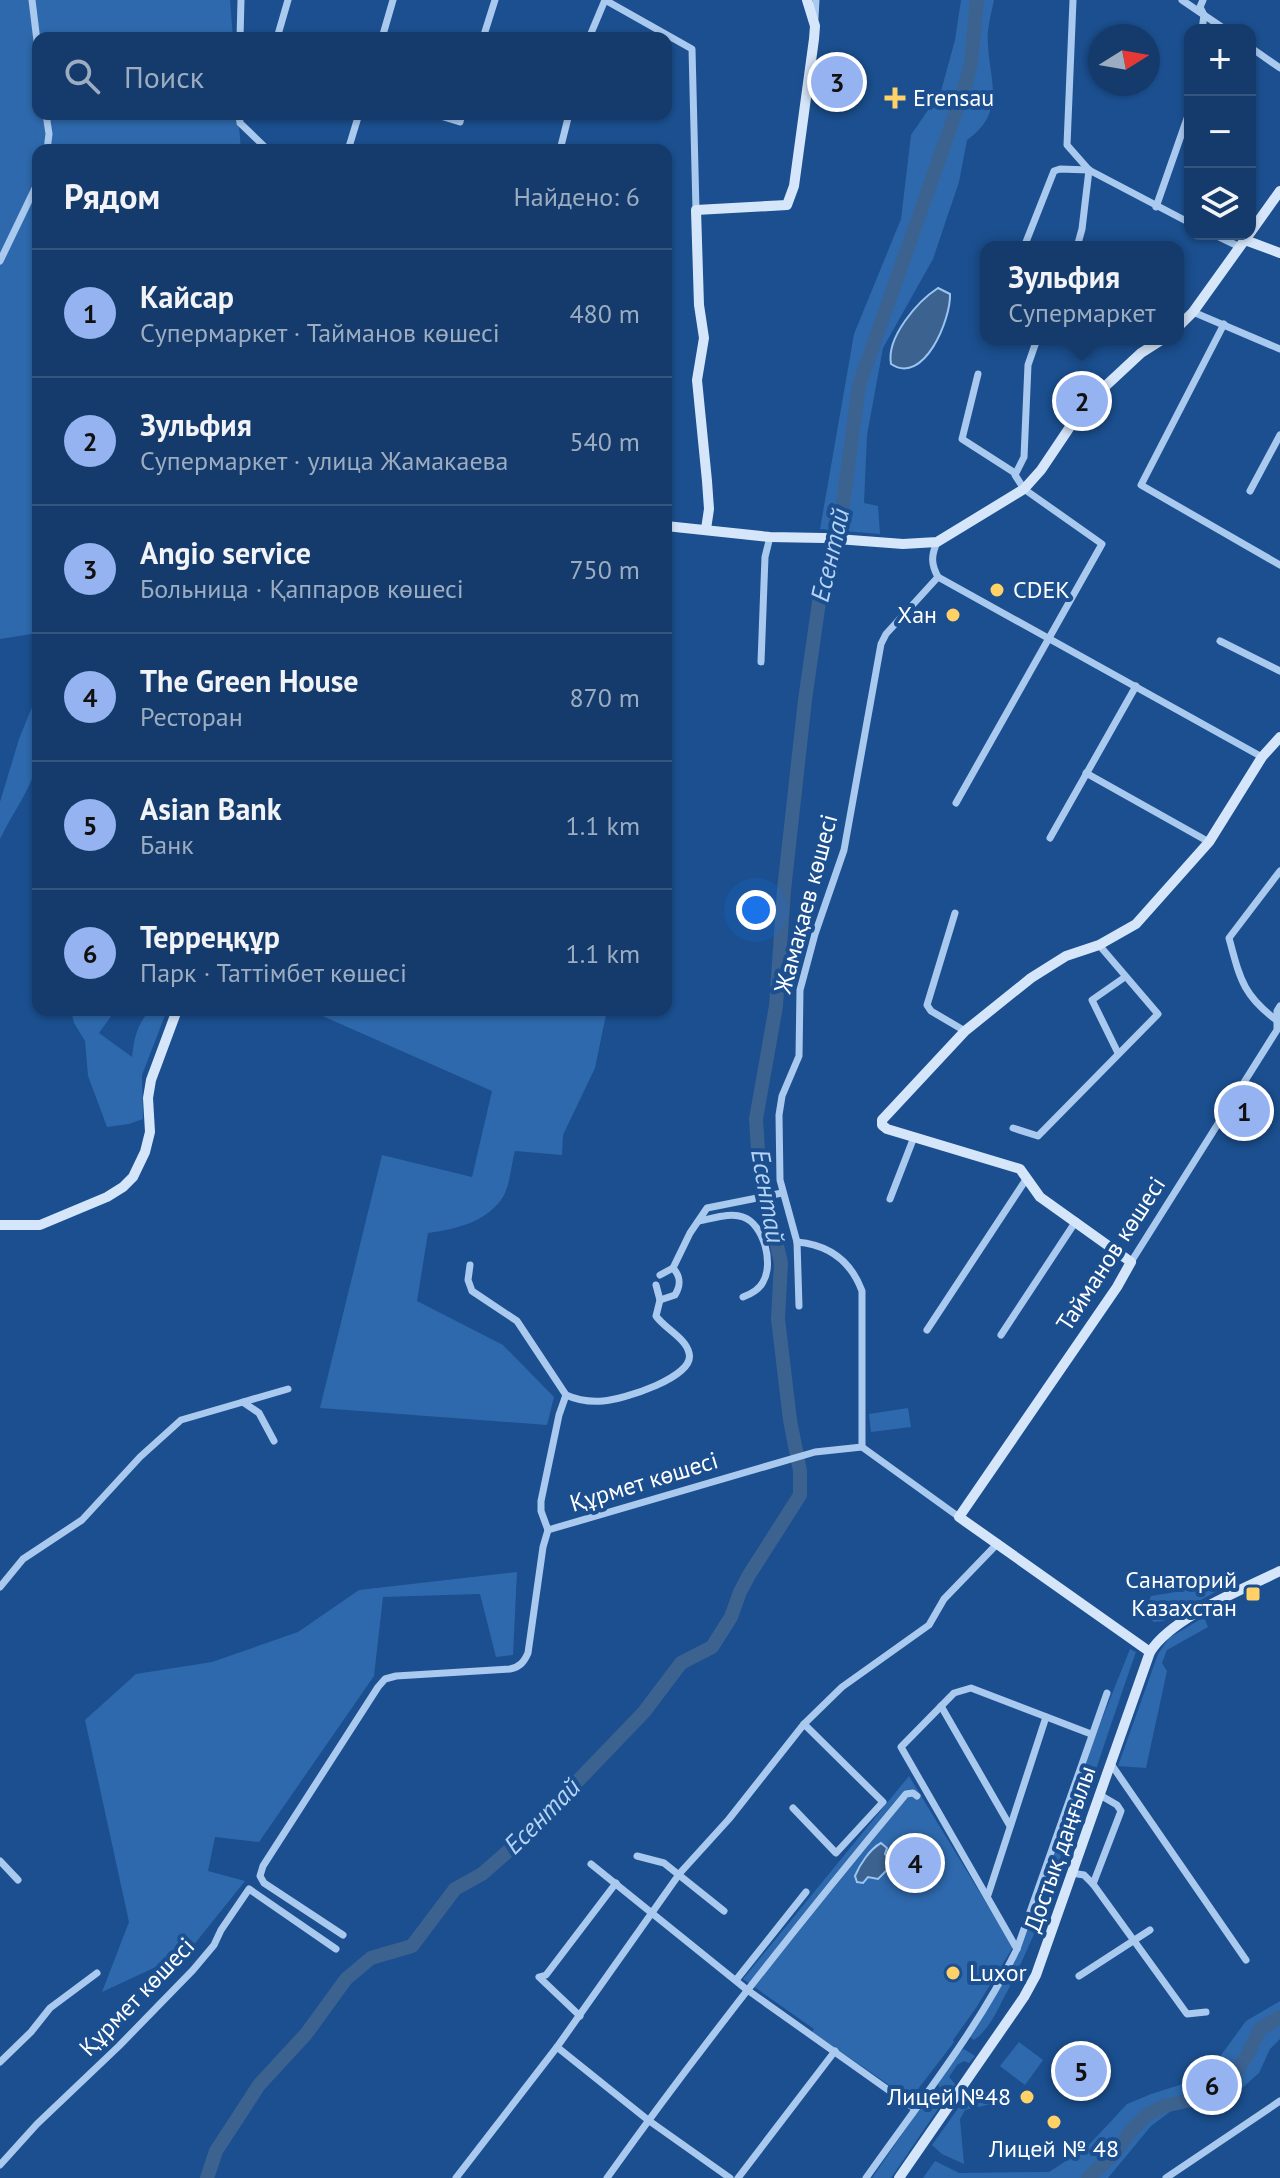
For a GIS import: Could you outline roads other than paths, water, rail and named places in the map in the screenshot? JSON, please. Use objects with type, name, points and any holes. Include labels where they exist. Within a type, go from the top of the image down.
[{"type":"street","points":[[32,0],[36,32]]},
{"type":"street","points":[[240,32],[241,0]]},
{"type":"street","points":[[279,32],[288,0]]},
{"type":"street","points":[[384,32],[393,0]]},
{"type":"street","points":[[485,32],[495,0]]},
{"type":"street","points":[[592,32],[605,0],[662,32]]},
{"type":"street","points":[[807,0],[815,26]]},
{"type":"street","points":[[696,210],[787,205],[794,186],[816,0]]},
{"type":"street","points":[[1073,0],[1067,145],[1089,170],[1184,220]]},
{"type":"street","points":[[1182,0],[1217,24]]},
{"type":"street","points":[[1203,0],[1200,7],[1204,15],[1203,24]]},
{"type":"street","points":[[672,38],[692,49],[699,305],[704,338],[697,380],[709,509],[706,529]]},
{"type":"street","points":[[1256,51],[1280,68]]},
{"type":"street","points":[[47,120],[48,144]]},
{"type":"street","points":[[240,120],[262,144]]},
{"type":"street","points":[[350,144],[357,120]]},
{"type":"street","points":[[562,144],[568,120]]},
{"type":"street","points":[[1156,207],[1184,127]]},
{"type":"street","points":[[1026,241],[1056,169],[1089,170]]},
{"type":"street","points":[[1079,241],[1089,170]]},
{"type":"street","points":[[1256,225],[1280,191]]},
{"type":"street","points":[[0,261],[32,194]]},
{"type":"street","points":[[1184,321],[1245,240]]},
{"type":"street","points":[[1248,240],[1280,253]]},
{"type":"street","points":[[1193,312],[1280,349]]},
{"type":"street","points":[[1224,324],[1141,485],[1280,565]]},
{"type":"street","points":[[1015,474],[1023,460],[1028,365],[1035,345]]},
{"type":"street","points":[[672,526],[770,537],[903,544],[937,542],[1024,489],[1084,406],[1154,345]]},
{"type":"street","points":[[956,803],[1102,544],[1024,489],[1015,474],[962,437],[978,374]]},
{"type":"street","points":[[1250,491],[1280,435]]},
{"type":"street","points":[[761,662],[765,557],[770,537]]},
{"type":"street","points":[[937,542],[932,554],[932,566],[938,577],[1262,757]]},
{"type":"street","name":"Жамақаев көшесі","points":[[799,1306],[797,1242],[782,1193],[778,1159],[782,1096],[799,1056],[800,990],[815,934],[844,850],[881,644],[886,634],[938,577]]},
{"type":"street","points":[[1220,641],[1280,671]]},
{"type":"street","points":[[1050,838],[1136,686]]},
{"type":"street","points":[[1131,1262],[1040,1197],[1020,1169],[887,1129],[882,1125],[882,1120],[965,1031],[1031,978],[1066,956],[1099,945],[1136,924],[1209,842],[1262,757],[1280,737]]},
{"type":"street","points":[[1086,773],[1209,842]]},
{"type":"street","points":[[1278,1021],[1258,1006],[1247,992],[1229,938],[1280,871]]},
{"type":"street","points":[[955,913],[927,1005],[931,1011],[965,1031]]},
{"type":"street","points":[[1013,1128],[1038,1136],[1158,1014],[1099,945]]},
{"type":"street","points":[[1118,1053],[1092,1000],[1125,977]]},
{"type":"street","name":"Тайманов көшесі","points":[[959,1517],[1108,1300],[1277,1030],[1280,1006]]},
{"type":"street","points":[[0,1225],[40,1225],[107,1197],[133,1177],[150,1132],[148,1098],[151,1080],[175,1016]]},
{"type":"street","points":[[890,1199],[914,1137]]},
{"type":"street","points":[[927,1330],[1027,1178]]},
{"type":"street","points":[[660,1275],[673,1268],[690,1233],[707,1208],[782,1193]]},
{"type":"street","points":[[699,1221],[742,1216],[760,1232],[766,1274],[757,1290],[743,1297]]},
{"type":"street","points":[[1001,1335],[1076,1221]]},
{"type":"street","points":[[797,1242],[813,1244],[842,1258],[862,1291],[862,1447],[1150,1652]]},
{"type":"street","points":[[470,1265],[468,1280],[472,1291],[517,1321],[566,1395],[574,1399],[608,1400],[665,1381],[687,1367],[690,1361],[687,1348],[656,1316],[660,1300],[656,1285]]},
{"type":"street","points":[[660,1300],[675,1295],[679,1288],[680,1280],[673,1268]]},
{"type":"street","points":[[0,1587],[23,1559],[82,1520],[140,1457],[181,1420],[288,1389]]},
{"type":"street","points":[[548,1530],[541,1501],[566,1395]]},
{"type":"street","points":[[243,1402],[259,1413],[274,1441]]},
{"type":"street","name":"Құрмет көшесі","points":[[343,1935],[264,1883],[260,1876],[263,1866],[385,1679],[518,1667],[528,1653],[548,1530],[808,1454],[839,1447],[862,1447]]},
{"type":"street","points":[[456,2178],[580,2016],[680,1873],[729,1819],[804,1724],[842,1687],[929,1625],[944,1599],[998,1543]]},
{"type":"street","name":"Достық даңғылы","points":[[899,2178],[1024,1997],[1044,1957],[1150,1652],[1175,1625],[1280,1571]]},
{"type":"street","points":[[1017,1949],[901,1747],[954,1693],[971,1688],[1091,1734]]},
{"type":"street","points":[[866,2178],[991,1997],[1017,1949],[1107,1693]]},
{"type":"street","points":[[941,1706],[1010,1826]]},
{"type":"street","points":[[988,1895],[1046,1717]]},
{"type":"street","points":[[793,1808],[836,1853],[883,1802],[804,1724]]},
{"type":"street","points":[[1111,1764],[1246,1960]]},
{"type":"street","points":[[607,2178],[746,1989],[906,1794],[917,1796]]},
{"type":"street","points":[[1093,1884],[1121,1811],[1100,1795]]},
{"type":"street","points":[[637,1856],[659,1861],[680,1873],[724,1911]]},
{"type":"street","points":[[0,1861],[18,1880]]},
{"type":"street","points":[[591,1864],[746,1989],[915,2109]]},
{"type":"street","points":[[1072,1873],[1084,1875],[1093,1884],[1187,2014],[1206,2012]]},
{"type":"street","points":[[580,2016],[539,1977],[546,1975],[616,1883]]},
{"type":"street","name":"Құрмет көшесі","points":[[0,2165],[37,2124],[193,1970],[214,1945],[249,1889],[336,1949]]},
{"type":"street","points":[[736,1980],[806,1892]]},
{"type":"street","points":[[1079,1976],[1150,1930]]},
{"type":"street","points":[[0,2062],[50,2008],[97,1973]]},
{"type":"street","points":[[557,2047],[648,2120],[730,2178]]},
{"type":"street","points":[[738,2178],[835,2051]]},
{"type":"street","points":[[1166,2178],[1280,2101]]},
{"type":"waterway","name":"Есентай","points":[[207,2178],[216,2151],[259,2085],[306,2034],[346,1979],[371,1958],[412,1946],[455,1889],[482,1874],[522,1839],[644,1712],[681,1663],[712,1647],[731,1617],[749,1575],[800,1495],[800,1471],[790,1420],[778,1319],[781,1263],[759,1167],[756,1119],[776,1006],[784,890],[805,700],[820,595],[837,549],[859,385],[965,86],[971,63],[977,0]]},
{"type":"waterway","points":[[1088,2178],[1115,2153],[1147,2115],[1164,2106],[1204,2097],[1226,2087],[1260,2029],[1280,2017]]},
{"type":"place","name":"Angio service","points":[[837,82]]},
{"type":"place","name":"Erensau","points":[[895,98]]},
{"type":"place","name":"Зульфия","points":[[1082,401]]},
{"type":"place","name":"CDEK","points":[[997,590]]},
{"type":"place","name":"Хан","points":[[953,615]]},
{"type":"place","name":"Кайсар","points":[[1244,1111]]},
{"type":"place","name":"Санаторий Казахстан","points":[[1253,1594]]},
{"type":"place","name":"The Green House","points":[[915,1863]]},
{"type":"place","name":"Luxor","points":[[953,1973]]},
{"type":"place","name":"Asian Bank","points":[[1081,2071]]},
{"type":"place","name":"Терреңқұр","points":[[1212,2085]]},
{"type":"place","name":"Лицей №48","points":[[1027,2097]]},
{"type":"place","name":"Лицей № 48","points":[[1054,2122]]}]
